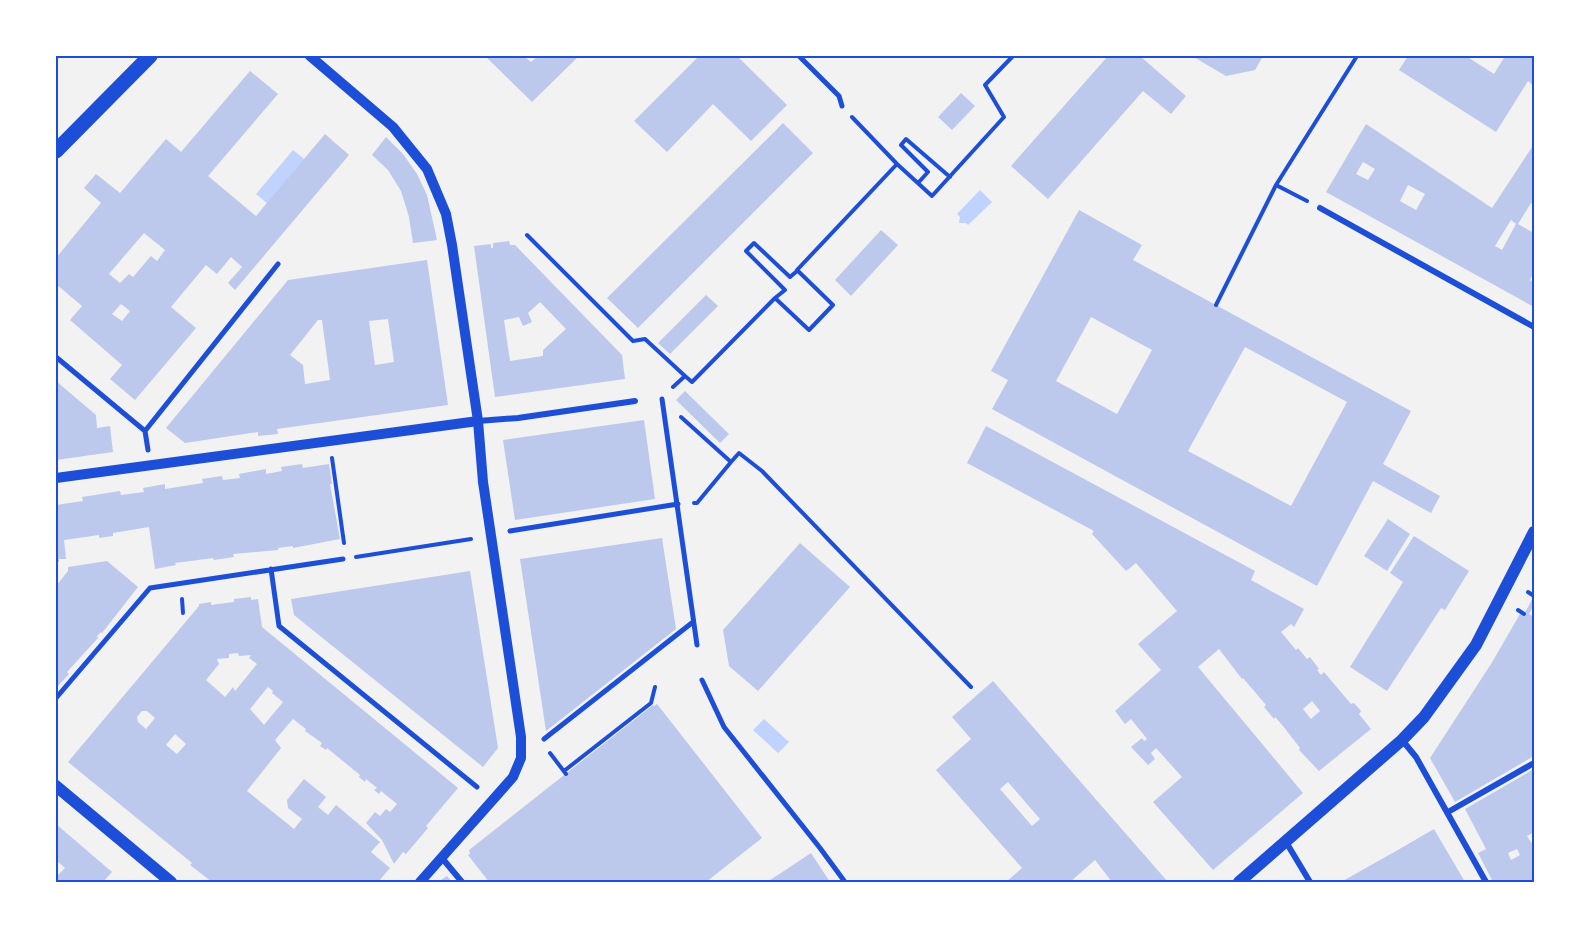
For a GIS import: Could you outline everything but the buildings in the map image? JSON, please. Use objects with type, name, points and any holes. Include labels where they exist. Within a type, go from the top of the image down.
[{"type":"main road","points":[[56,151],[150,56]]},
{"type":"main road","points":[[1239,882],[1402,740],[1424,717],[1476,645],[1534,532]]},
{"type":"main road","points":[[56,786],[171,882]]},
{"type":"street","points":[[310,56],[393,127],[427,169],[446,214],[478,421],[483,482],[521,737],[521,759],[513,777],[420,882]]},
{"type":"street","points":[[799,56],[839,96],[842,106]]},
{"type":"street","points":[[1320,208],[1534,327]]},
{"type":"street","points":[[145,431],[278,264]]},
{"type":"street","points":[[56,357],[145,431],[148,450]]},
{"type":"street","points":[[662,399],[697,645]]},
{"type":"street","points":[[56,478],[635,401]]},
{"type":"street","points":[[510,531],[678,504]]},
{"type":"street","points":[[56,698],[150,588],[345,558]]},
{"type":"street","points":[[271,569],[279,626],[477,787]]},
{"type":"street","points":[[544,738],[693,622]]},
{"type":"street","points":[[702,680],[724,727],[845,882]]},
{"type":"street","points":[[1402,740],[1416,757],[1486,882]]},
{"type":"street","points":[[1448,812],[1534,763]]},
{"type":"street","points":[[1286,842],[1310,882]]},
{"type":"street","points":[[442,858],[462,882]]},
{"type":"path","points":[[842,106],[897,164],[932,196],[1004,117],[985,85],[1013,56]]},
{"type":"path","points":[[1216,305],[1276,186],[1357,56]]},
{"type":"path","points":[[918,183],[928,172],[901,146],[906,139],[950,177]]},
{"type":"path","points":[[527,235],[633,341],[645,339],[692,382],[784,290],[746,251],[754,243],[790,277],[897,164]]},
{"type":"path","points":[[1276,186],[1320,208]]},
{"type":"path","points":[[775,298],[809,330],[833,305],[797,270]]},
{"type":"path","points":[[677,384],[685,376]]},
{"type":"path","points":[[672,409],[731,462]]},
{"type":"path","points":[[678,504],[696,503],[739,453],[762,471],[971,687]]},
{"type":"path","points":[[332,458],[345,558],[471,539]]},
{"type":"path","points":[[1528,592],[1534,596]]},
{"type":"path","points":[[1518,610],[1524,614]]},
{"type":"path","points":[[549,750],[565,773],[651,703],[655,687]]},
{"type":"water","points":[[293,150],[318,170],[281,215],[256,194]]},
{"type":"water","points":[[980,190],[992,202],[968,225],[959,223],[960,217],[957,214]]},
{"type":"water","points":[[764,719],[789,742],[778,753],[753,730]]}]
